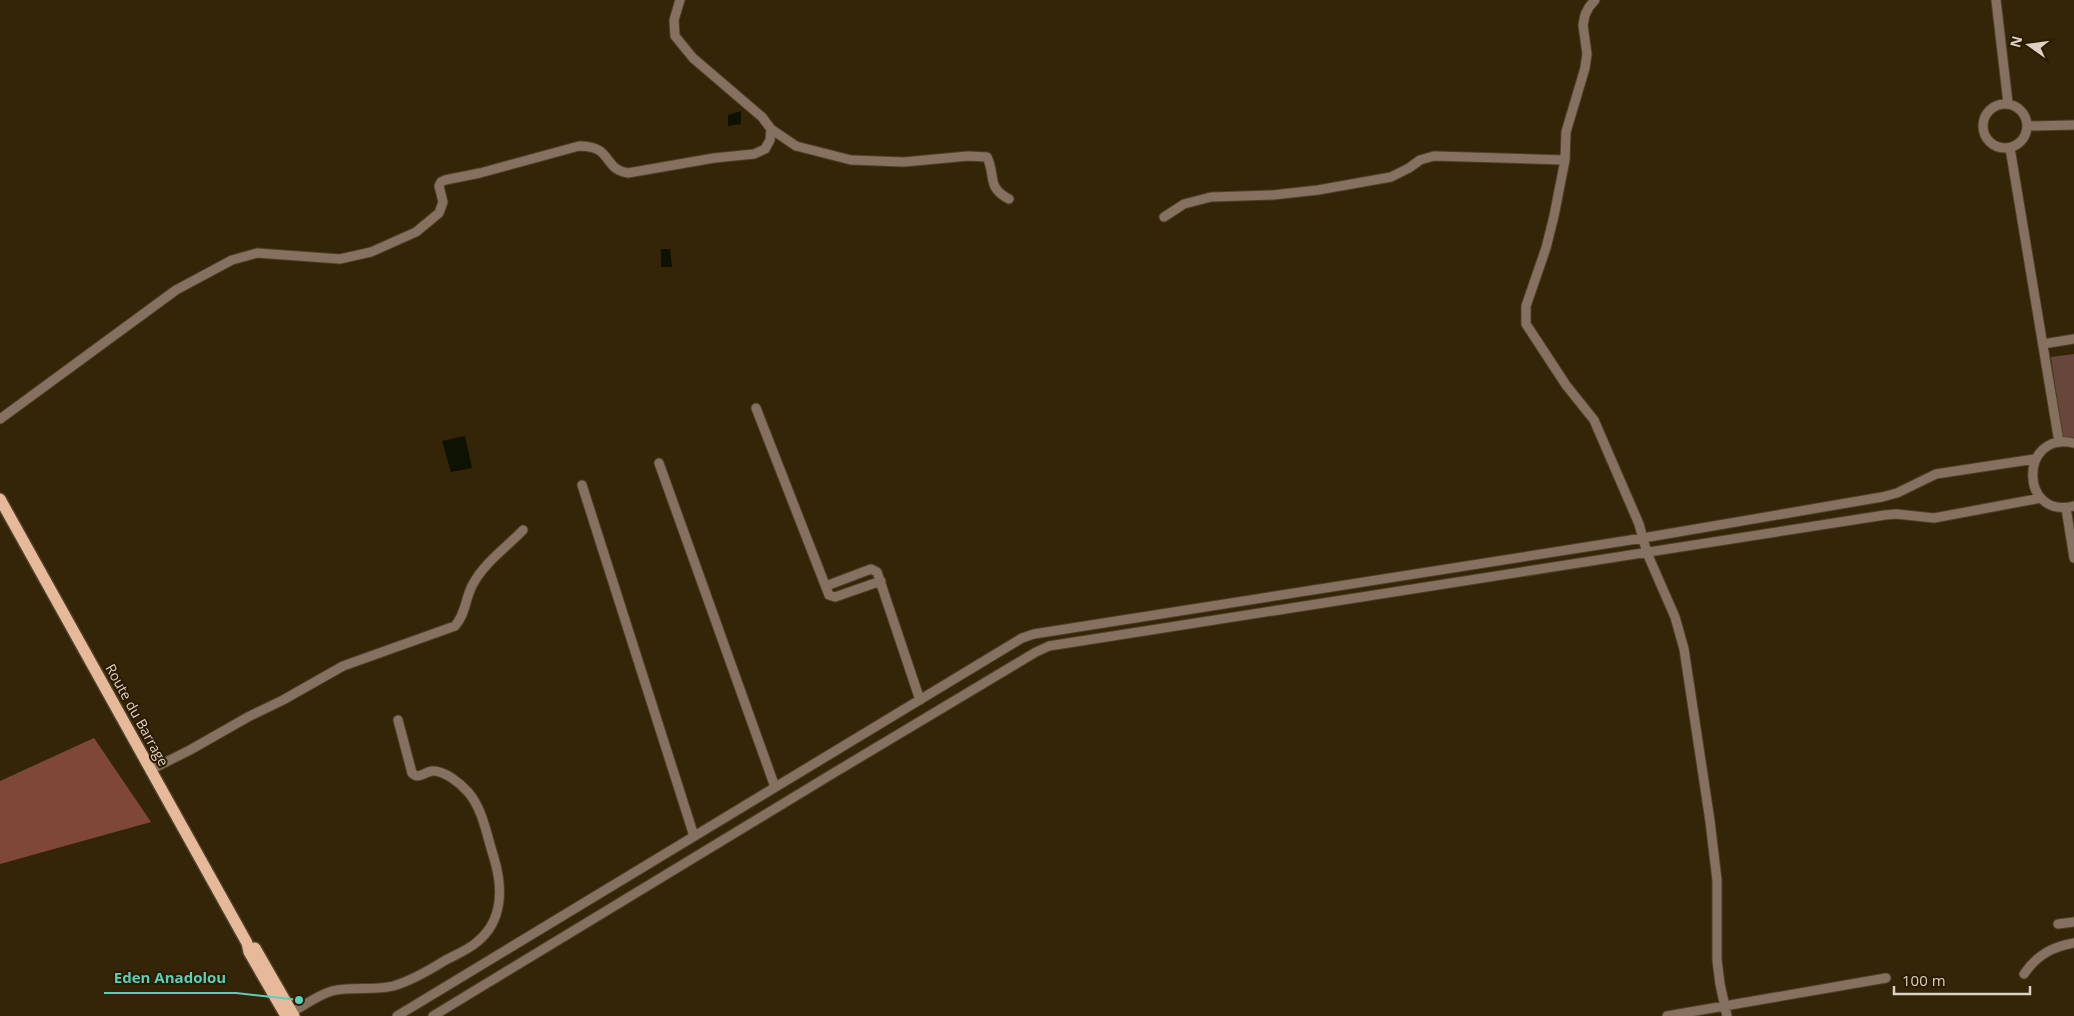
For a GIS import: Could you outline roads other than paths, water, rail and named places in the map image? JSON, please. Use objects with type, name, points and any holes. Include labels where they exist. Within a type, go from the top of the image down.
[{"type":"main road","name":"Route du Barrage","points":[[0,499],[248,944],[253,946],[259,955],[291,1015]]},
{"type":"street","points":[[680,0],[674,20],[675,36],[693,58],[762,117],[771,129],[796,146],[852,160],[904,162],[968,156],[987,158],[995,187],[1000,194],[1009,198]]},
{"type":"street","points":[[1595,0],[1585,15],[1586,61],[1582,83],[1566,132],[1565,160],[1561,184],[1546,248],[1526,306],[1526,324],[1566,385],[1594,420],[1639,524],[1647,553],[1675,617],[1684,649],[1710,821],[1717,880],[1717,960],[1727,1016]]},
{"type":"street","points":[[1996,0],[2008,103]]},
{"type":"street","points":[[2008,103],[2018,107],[2026,115],[2028,126],[2023,140],[2010,148],[1999,148],[1990,142],[1984,133],[1983,122],[1988,111],[1997,105],[2008,103]]},
{"type":"street","points":[[2028,126],[2074,124]]},
{"type":"street","points":[[0,419],[176,290],[232,260],[257,253],[340,259],[371,252],[416,232],[439,213],[443,202],[439,186],[445,180],[480,174],[553,152],[579,146],[592,147],[600,150],[616,169],[628,174],[714,158],[754,154],[765,149],[770,140],[771,129]]},
{"type":"street","points":[[2010,148],[2059,442]]},
{"type":"street","points":[[1164,217],[1184,204],[1211,197],[1274,195],[1318,190],[1392,177],[1420,160],[1434,156],[1565,160]]},
{"type":"street","points":[[2043,344],[2074,339]]},
{"type":"street","points":[[756,408],[829,595],[835,597],[880,580]]},
{"type":"street","points":[[2074,444],[2059,442],[2045,448],[2035,460],[2031,473],[2033,486],[2041,498],[2052,506],[2070,507],[2074,558]]},
{"type":"street","points":[[397,1016],[1022,638],[1034,634],[1643,538],[1888,496],[1936,474],[2035,460]]},
{"type":"street","points":[[659,463],[775,788]]},
{"type":"street","points":[[582,485],[694,836]]},
{"type":"street","points":[[433,1016],[840,769],[1049,646],[1891,514],[1934,518],[2041,498]]},
{"type":"street","points":[[150,770],[343,666],[455,626],[464,612],[473,584],[492,560],[523,530]]},
{"type":"street","points":[[826,586],[871,570],[877,572],[920,700]]},
{"type":"street","points":[[291,1015],[330,991],[392,986],[417,977],[478,942],[499,908],[501,892],[498,871],[476,804],[467,791],[454,779],[440,772],[433,771],[420,776],[412,773],[398,720]]},
{"type":"street","points":[[2058,924],[2074,922]]},
{"type":"street","points":[[2024,974],[2048,950],[2074,943]]},
{"type":"street","points":[[1667,1016],[1886,978]]},
{"type":"place","name":"Eden Anadolou","points":[[299,1000]]}]
